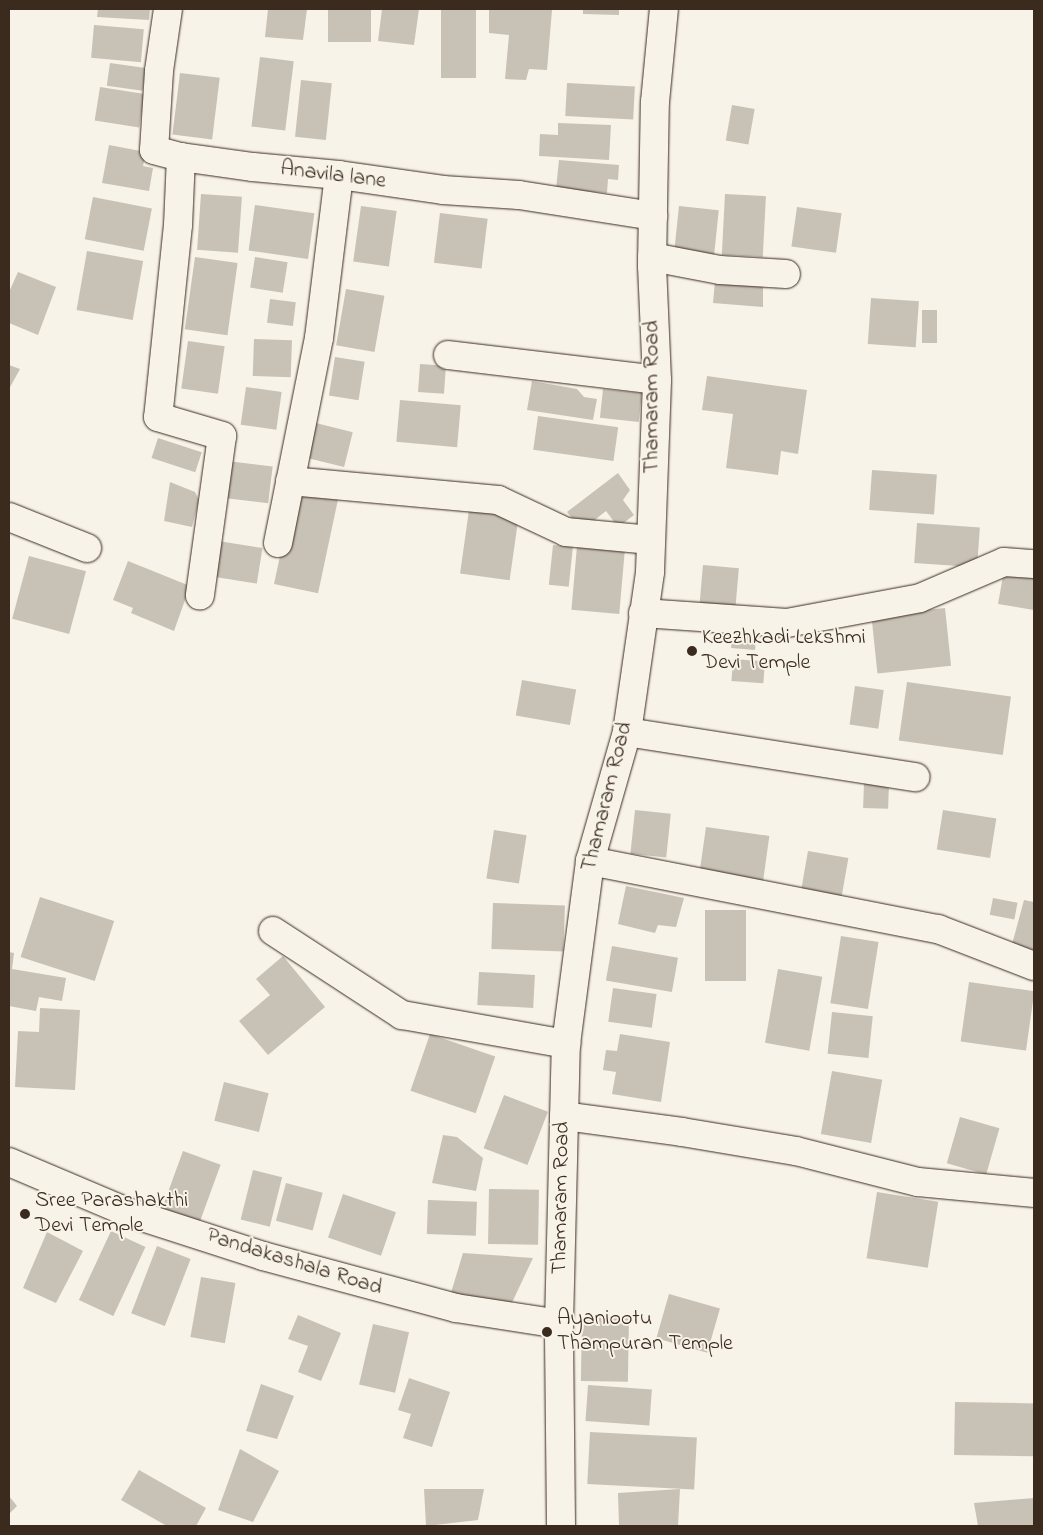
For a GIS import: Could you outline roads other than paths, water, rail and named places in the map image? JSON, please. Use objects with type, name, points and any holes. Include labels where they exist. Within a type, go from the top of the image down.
[{"type":"street","name":"Anavila lane","points":[[168,9],[159,71],[154,150],[181,157],[339,175],[443,190],[519,196],[653,216]]},
{"type":"street","name":"Thamaram Road","points":[[562,1526],[559,1324],[566,1044],[590,861],[627,732],[650,572],[657,380],[652,257],[655,102],[664,9]]},
{"type":"street","points":[[181,157],[178,226],[158,417],[222,436],[200,595]]},
{"type":"street","points":[[278,543],[319,338],[339,175]]},
{"type":"street","points":[[652,257],[720,270],[786,274]]},
{"type":"street","points":[[448,355],[657,380]]},
{"type":"street","points":[[290,481],[498,500],[566,532],[651,540]]},
{"type":"street","points":[[9,517],[87,548]]},
{"type":"street","points":[[643,612],[787,623],[920,598],[1004,562],[1034,564]]},
{"type":"street","points":[[627,732],[916,777]]},
{"type":"street","points":[[590,861],[938,929],[1034,966]]},
{"type":"street","points":[[273,931],[402,1015],[566,1044]]},
{"type":"street","points":[[564,1116],[682,1132],[796,1151],[918,1182],[1034,1193]]},
{"type":"street","name":"Pandakashala Road","points":[[9,1162],[127,1212],[264,1256],[456,1308],[559,1324]]},
{"type":"place","name":"Keezhkadi Lekshmi Devi Temple","points":[[692,651]]},
{"type":"place","name":"Sree Parashakthi Devi Temple","points":[[25,1214]]},
{"type":"place","name":"Ayaniootu Thampuran Temple","points":[[547,1332]]}]
